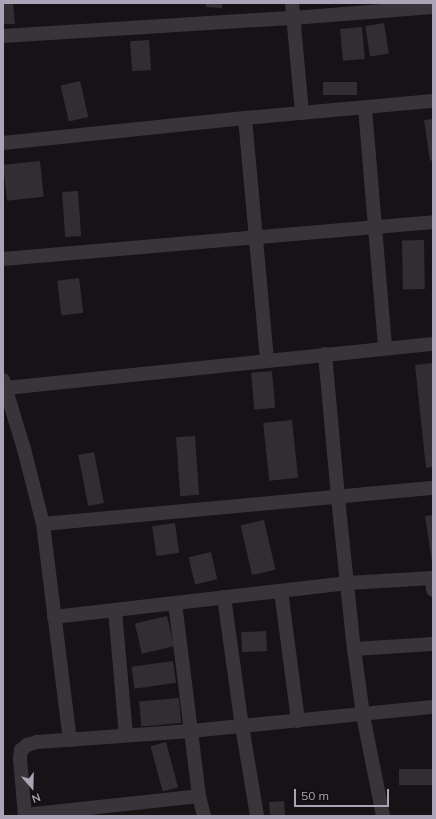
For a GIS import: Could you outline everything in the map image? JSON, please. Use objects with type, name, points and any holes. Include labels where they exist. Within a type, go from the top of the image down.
[{"type":"street","points":[[292,3],[302,113]]},
{"type":"street","points":[[3,36],[293,18],[433,7]]},
{"type":"street","points":[[3,143],[245,118],[433,101]]},
{"type":"street","points":[[365,108],[385,348]]},
{"type":"street","points":[[245,118],[267,360]]},
{"type":"street","points":[[3,259],[433,222]]},
{"type":"street","points":[[70,740],[43,524],[5,384],[433,344]]},
{"type":"street","points":[[325,354],[354,649],[363,715],[383,816]]},
{"type":"street","points":[[43,524],[338,498],[433,488]]},
{"type":"street","points":[[54,617],[348,583],[433,582]]},
{"type":"street","points":[[281,591],[298,721]]},
{"type":"street","points":[[224,597],[242,726],[257,816]]},
{"type":"street","points":[[175,603],[199,796],[204,816]]},
{"type":"street","points":[[115,610],[126,735]]},
{"type":"street","points":[[354,649],[433,644]]},
{"type":"street","points":[[199,796],[25,815],[20,759],[21,750],[27,745],[36,742],[191,731],[433,707]]},
{"type":"building","points":[[3,3],[13,3],[15,24],[3,24]]},
{"type":"building","points":[[206,3],[222,3],[222,8],[206,7]]},
{"type":"building","points":[[384,23],[389,54],[370,57],[365,26]]},
{"type":"building","points":[[362,27],[365,59],[343,61],[340,29]]},
{"type":"building","points":[[149,40],[151,70],[132,71],[130,41]]},
{"type":"building","points":[[80,81],[88,117],[69,122],[61,85]]},
{"type":"building","points":[[323,82],[357,82],[357,95],[323,95]]},
{"type":"building","points":[[433,119],[433,160],[430,161],[424,120]]},
{"type":"building","points":[[40,161],[44,197],[7,201],[3,165]]},
{"type":"building","points":[[78,191],[81,236],[65,237],[62,192]]},
{"type":"building","points":[[402,240],[424,240],[425,289],[403,289]]},
{"type":"building","points":[[79,278],[83,313],[61,315],[57,281]]},
{"type":"building","points":[[433,363],[433,467],[426,468],[415,365]]},
{"type":"building","points":[[272,371],[275,408],[254,410],[251,373]]},
{"type":"building","points":[[292,420],[298,478],[269,481],[263,423]]},
{"type":"building","points":[[195,436],[199,495],[180,496],[176,437]]},
{"type":"building","points":[[94,452],[104,503],[88,506],[78,455]]},
{"type":"building","points":[[433,515],[433,562],[432,562],[425,516]]},
{"type":"building","points":[[264,520],[275,570],[252,575],[241,525]]},
{"type":"building","points":[[175,523],[179,553],[156,556],[152,526]]},
{"type":"building","points":[[211,552],[217,579],[195,584],[189,557]]},
{"type":"building","points":[[167,616],[174,646],[142,654],[135,623]]},
{"type":"building","points":[[266,631],[267,651],[242,652],[241,632]]},
{"type":"building","points":[[173,661],[176,683],[134,689],[131,667]]},
{"type":"building","points":[[179,698],[181,723],[141,726],[139,701]]},
{"type":"building","points":[[166,742],[178,787],[163,792],[151,746]]},
{"type":"building","points":[[399,769],[433,769],[433,785],[399,785]]},
{"type":"building","points":[[284,801],[285,816],[270,816],[269,802]]}]
